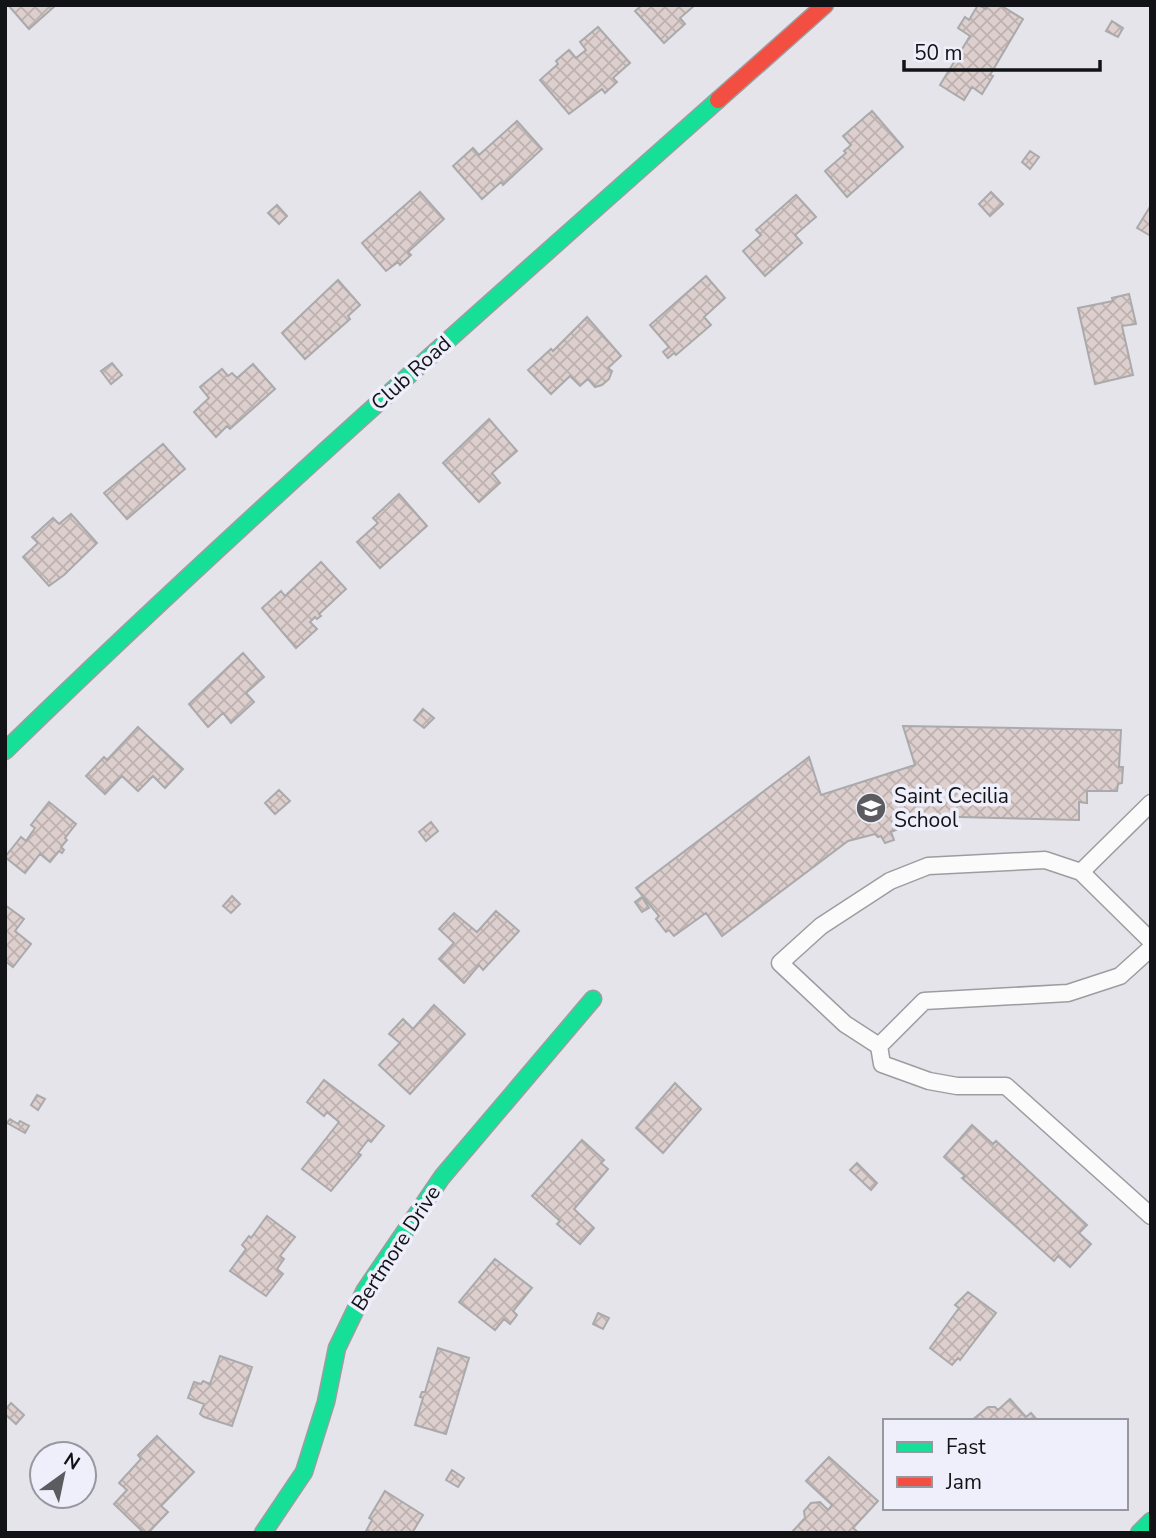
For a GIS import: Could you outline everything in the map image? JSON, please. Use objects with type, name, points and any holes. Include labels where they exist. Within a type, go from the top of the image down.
[{"type":"street","name":"Club Road","points":[[5,751],[122,637],[419,365],[825,5]]},
{"type":"street","name":"Bertmore Drive","points":[[263,1533],[304,1472],[326,1402],[337,1348],[365,1290],[442,1177],[593,999]]},
{"type":"street","points":[[1139,1533],[1151,1521]]},
{"type":"lane","points":[[1081,872],[1151,803]]},
{"type":"lane","points":[[1151,941],[1081,872],[1045,860],[928,866],[891,881],[821,926],[780,963],[845,1024],[879,1046],[882,1064],[929,1081],[957,1086],[1006,1086],[1151,1216]]},
{"type":"lane","points":[[879,1046],[924,1002],[1068,993],[1120,976],[1151,948]]},
{"type":"building","points":[[8,5],[56,5],[29,29]]},
{"type":"building","points":[[642,5],[695,5],[680,18],[685,24],[664,43],[635,11]]},
{"type":"building","points":[[978,5],[986,9],[988,5],[1000,5],[1023,19],[982,94],[972,87],[964,100],[940,85],[970,36],[958,28],[965,17],[969,20]]},
{"type":"building","points":[[1112,21],[1123,28],[1118,37],[1106,31]]},
{"type":"building","points":[[598,27],[630,63],[613,78],[617,82],[605,93],[602,89],[569,114],[540,80],[569,50],[576,58],[586,50],[580,42]]},
{"type":"building","points":[[872,111],[903,147],[847,197],[825,171],[846,153],[844,151],[851,145],[843,136]]},
{"type":"building","points":[[517,121],[542,149],[503,185],[501,182],[482,199],[453,166],[473,148],[479,155]]},
{"type":"building","points":[[1030,151],[1039,157],[1030,169],[1022,162]]},
{"type":"building","points":[[420,192],[444,219],[408,252],[411,255],[400,265],[398,262],[386,271],[362,243]]},
{"type":"building","points":[[991,192],[1003,204],[990,216],[979,204]]},
{"type":"building","points":[[796,195],[816,217],[795,235],[802,243],[765,276],[743,251],[761,235],[756,230]]},
{"type":"building","points":[[277,205],[287,216],[279,224],[268,213]]},
{"type":"building","points":[[1151,205],[1151,236],[1137,228]]},
{"type":"building","points":[[706,276],[725,298],[704,317],[711,325],[676,355],[674,353],[668,358],[663,352],[669,347],[650,325]]},
{"type":"building","points":[[338,280],[360,305],[348,316],[350,319],[305,359],[282,333]]},
{"type":"building","points":[[1129,294],[1136,324],[1122,326],[1133,375],[1095,384],[1078,308],[1113,301],[1112,298]]},
{"type":"building","points":[[587,317],[621,356],[608,368],[612,371],[609,379],[602,385],[595,387],[588,379],[580,386],[570,376],[551,394],[528,370],[551,349],[553,351]]},
{"type":"building","points":[[112,363],[122,375],[111,384],[101,371]]},
{"type":"building","points":[[253,364],[275,389],[230,429],[227,426],[216,437],[194,412],[209,398],[200,387],[222,369],[228,376],[232,373],[237,378]]},
{"type":"building","points":[[489,419],[517,451],[492,473],[500,483],[479,502],[443,463]]},
{"type":"building","points":[[163,444],[185,469],[127,519],[104,493]]},
{"type":"building","points":[[399,494],[427,526],[380,568],[357,542],[378,523],[373,518]]},
{"type":"building","points":[[71,514],[97,543],[49,586],[23,557],[38,543],[32,537],[53,518],[59,524]]},
{"type":"building","points":[[321,562],[346,589],[319,614],[321,616],[310,622],[317,629],[296,648],[262,608],[281,591],[285,596]]},
{"type":"building","points":[[243,653],[264,677],[246,693],[254,702],[231,723],[223,713],[208,727],[189,704]]},
{"type":"building","points":[[423,709],[434,718],[424,728],[414,720]]},
{"type":"building","points":[[903,726],[1121,730],[1119,767],[1123,767],[1122,783],[1118,784],[1117,791],[1087,791],[1087,803],[1079,802],[1079,820],[921,816],[922,818],[894,828],[896,830],[891,832],[894,840],[885,843],[881,836],[875,834],[848,841],[722,936],[706,913],[674,936],[669,930],[666,932],[656,919],[659,916],[636,888],[809,757],[821,795],[915,765]]},
{"type":"building","points":[[138,727],[183,769],[165,788],[153,776],[138,791],[122,776],[105,794],[86,776],[104,757],[107,760]]},
{"type":"building","points":[[279,790],[290,801],[275,814],[265,803]]},
{"type":"building","points":[[49,802],[76,824],[65,838],[67,840],[61,847],[64,850],[62,853],[59,851],[50,862],[40,854],[25,873],[5,857],[21,837],[26,841],[35,828],[31,825]]},
{"type":"building","points":[[431,822],[438,831],[426,841],[419,832]]},
{"type":"building","points":[[232,896],[240,904],[231,913],[223,906]]},
{"type":"building","points":[[642,897],[649,908],[642,912],[635,902]]},
{"type":"building","points":[[5,905],[24,919],[15,931],[31,944],[13,967],[5,961]]},
{"type":"building","points":[[496,911],[519,931],[483,970],[479,965],[464,983],[439,959],[454,943],[439,929],[454,913],[477,932]]},
{"type":"building","points":[[434,1005],[465,1034],[410,1094],[379,1065],[400,1043],[389,1034],[403,1019],[413,1029]]},
{"type":"building","points":[[324,1080],[384,1126],[371,1142],[368,1140],[358,1153],[361,1155],[331,1191],[302,1169],[339,1122],[327,1112],[324,1116],[307,1102]]},
{"type":"building","points":[[675,1083],[701,1109],[663,1153],[636,1128]]},
{"type":"building","points":[[37,1095],[45,1099],[38,1110],[31,1105]]},
{"type":"building","points":[[10,1119],[29,1126],[25,1133],[7,1123]]},
{"type":"building","points":[[972,1125],[993,1144],[996,1141],[1087,1225],[1079,1233],[1091,1244],[1070,1267],[1058,1256],[1054,1261],[962,1178],[965,1176],[944,1157]]},
{"type":"building","points":[[582,1140],[604,1160],[601,1163],[608,1169],[574,1209],[594,1228],[580,1244],[557,1224],[560,1221],[532,1196]]},
{"type":"building","points":[[857,1163],[877,1183],[871,1190],[850,1170]]},
{"type":"building","points":[[267,1216],[295,1237],[280,1256],[284,1259],[277,1269],[283,1274],[266,1296],[230,1271],[246,1249],[242,1245],[249,1236],[251,1238]]},
{"type":"building","points":[[495,1259],[532,1288],[513,1311],[517,1315],[510,1324],[504,1319],[495,1330],[459,1302]]},
{"type":"building","points":[[968,1292],[996,1313],[960,1360],[958,1358],[952,1365],[930,1348],[959,1308],[955,1305]]},
{"type":"building","points":[[598,1313],[609,1318],[603,1329],[593,1324]]},
{"type":"building","points":[[438,1348],[469,1358],[446,1434],[415,1425],[423,1398],[420,1397],[422,1392],[425,1392]]},
{"type":"building","points":[[220,1356],[252,1367],[232,1426],[204,1417],[200,1414],[204,1404],[188,1398],[194,1382],[201,1384],[203,1381],[210,1384]]},
{"type":"building","points":[[1010,1399],[1026,1417],[1031,1413],[1036,1419],[973,1419],[988,1407],[998,1410]]},
{"type":"building","points":[[11,1403],[24,1415],[16,1424],[5,1414]]},
{"type":"building","points":[[157,1436],[194,1472],[161,1506],[168,1512],[148,1533],[144,1533],[114,1504],[127,1490],[119,1483],[141,1459],[138,1455]]},
{"type":"building","points":[[829,1457],[878,1501],[853,1528],[859,1533],[791,1533],[805,1518],[804,1511],[811,1503],[820,1502],[828,1510],[832,1505],[806,1481]]},
{"type":"building","points":[[452,1470],[464,1478],[458,1487],[446,1480]]},
{"type":"building","points":[[385,1491],[423,1515],[412,1533],[365,1533],[372,1520],[369,1518]]},
{"type":"traffic: fast","points":[[5,751],[180,584],[718,100]]},
{"type":"traffic: fast","points":[[263,1533],[304,1472],[326,1402],[337,1348],[365,1290],[442,1177],[593,999]]},
{"type":"traffic: fast","points":[[1139,1533],[1151,1521]]},
{"type":"traffic: jam","points":[[718,100],[825,5]]},
{"type":"place","name":"Saint Cecilia School","points":[[871,808]]}]
